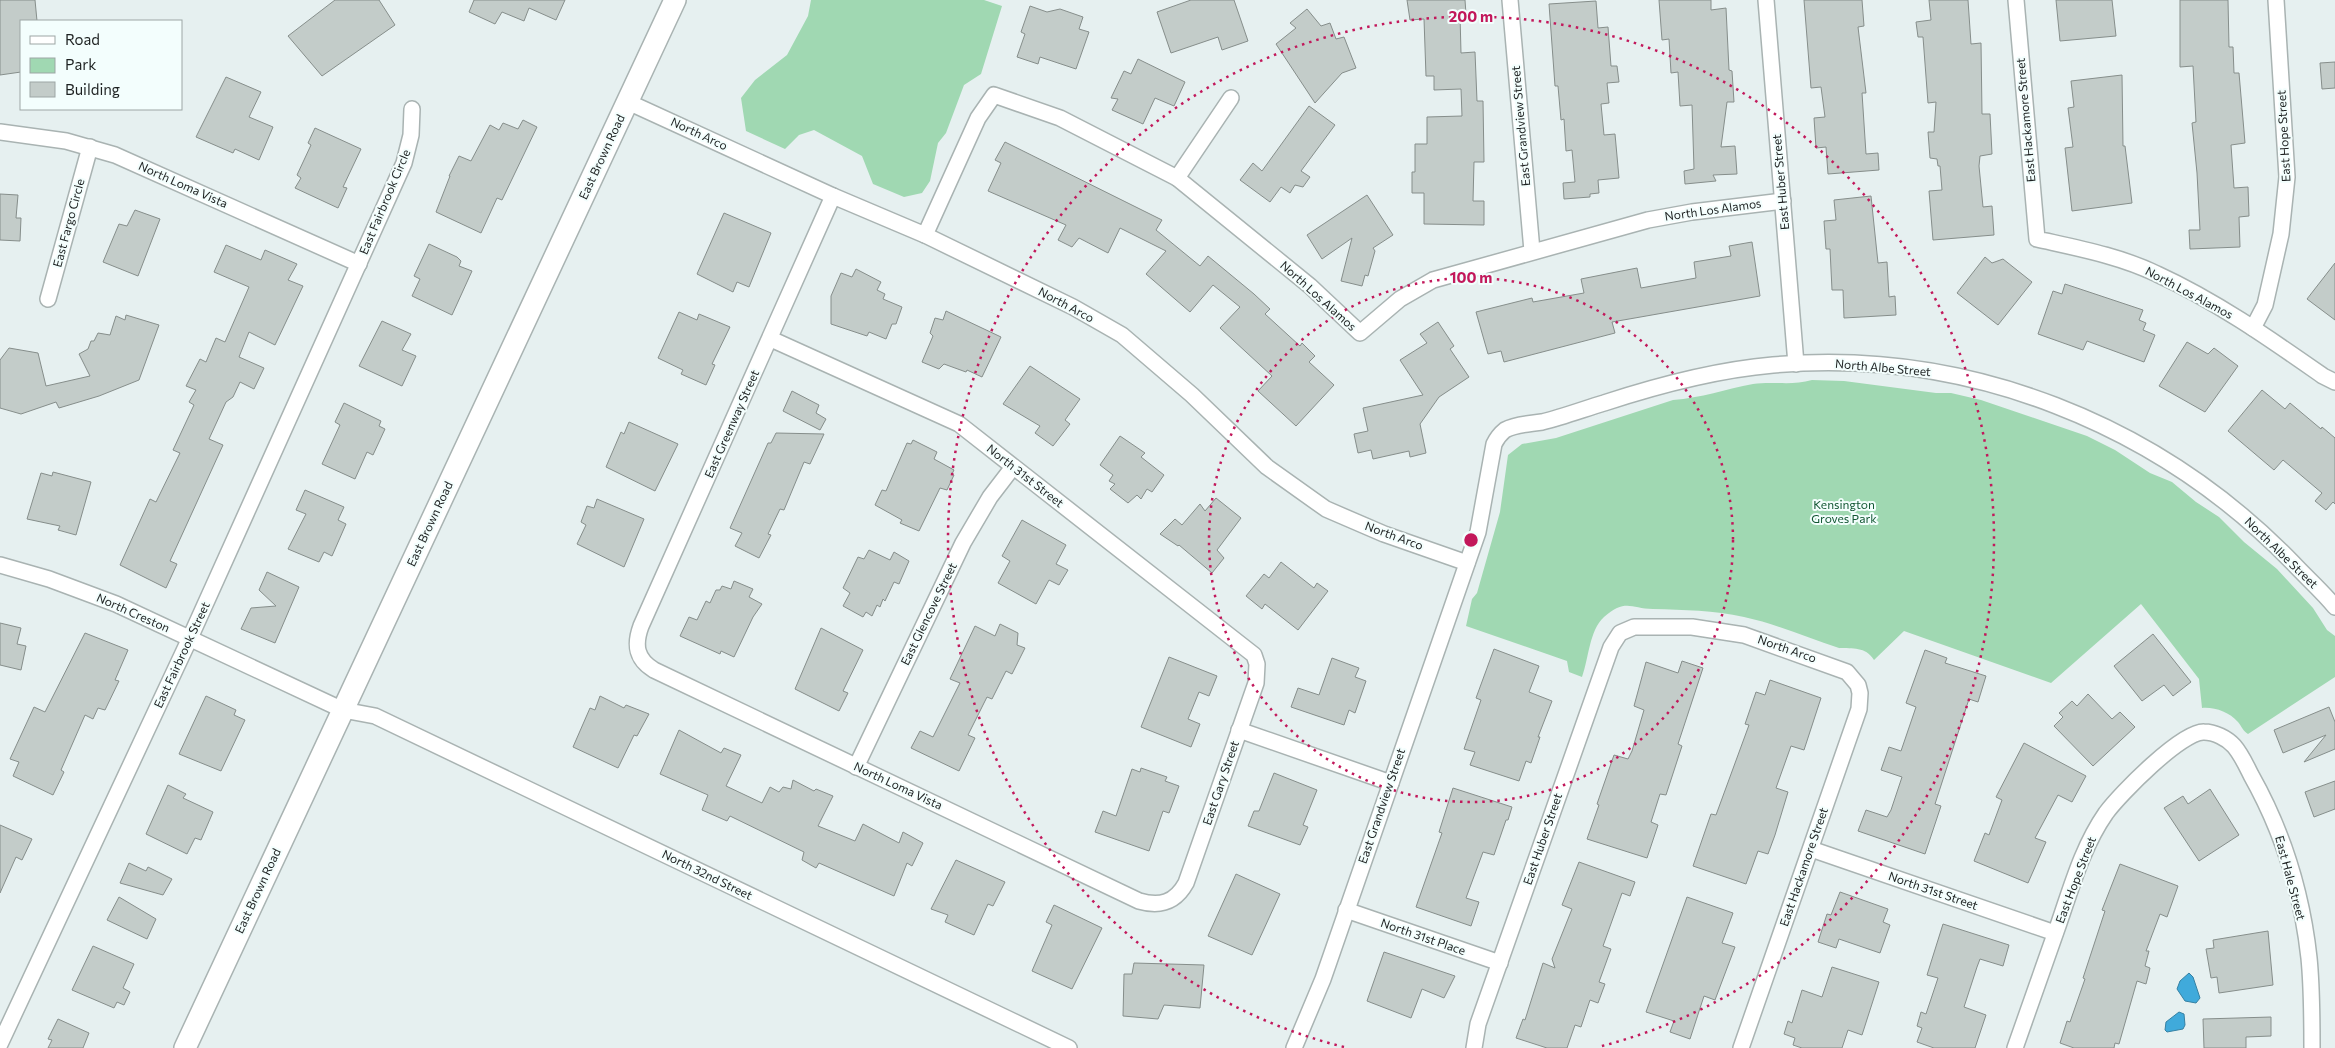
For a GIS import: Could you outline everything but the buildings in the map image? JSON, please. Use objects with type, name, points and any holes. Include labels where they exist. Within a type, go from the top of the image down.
[{"type":"main road","name":"East Brown Road","points":[[185,1048],[675,0]]},
{"type":"street","name":"East Grandview Street","points":[[1510,0],[1532,251]]},
{"type":"street","name":"East Huber Street","points":[[1766,0],[1796,364]]},
{"type":"street","name":"East Hackamore Street","points":[[2016,0],[2037,239]]},
{"type":"street","name":"East Hope Street","points":[[2253,328],[2264,305],[2281,234],[2287,178],[2276,0]]},
{"type":"street","name":"North Los Alamos","points":[[926,235],[978,118],[994,96],[1060,118],[1177,178],[1310,286],[1360,333],[1400,299],[1433,280],[1532,251],[1670,216],[1783,201]]},
{"type":"street","points":[[1177,178],[1231,98]]},
{"type":"street","name":"North Arco","points":[[628,102],[834,196],[926,235],[1073,307],[1122,335],[1192,395],[1267,467],[1326,509],[1384,534],[1467,563]]},
{"type":"street","name":"East Fairbrook Circle","points":[[359,264],[409,149],[412,109]]},
{"type":"street","name":"North Loma Vista","points":[[0,132],[41,136],[90,147],[160,174],[359,264]]},
{"type":"street","name":"East Fargo Circle","points":[[48,299],[90,147]]},
{"type":"street","name":"East Greenway Street","points":[[637,653],[638,635],[641,626],[834,196]]},
{"type":"street","name":"North Los Alamos","points":[[2037,239],[2093,251],[2157,274],[2253,328],[2322,376],[2335,382]]},
{"type":"street","name":"East Fairbrook Street","points":[[0,1044],[190,638],[359,264]]},
{"type":"street","name":"North 31st Street","points":[[771,339],[959,424],[1254,655]]},
{"type":"street","name":"North Albe Street","points":[[1467,563],[1482,514],[1491,452],[1497,437],[1504,431],[1518,425],[1542,422],[1679,381],[1751,368],[1796,364],[1869,365],[1945,375],[2016,391],[2092,420],[2145,447],[2200,481],[2262,531],[2335,607]]},
{"type":"street","name":"East Glencove Street","points":[[856,767],[963,543],[985,505],[1013,467]]},
{"type":"street","name":"East Grandview Street","points":[[1294,1048],[1316,995],[1467,563]]},
{"type":"street","name":"North Creston","points":[[0,565],[82,590],[190,638],[343,710]]},
{"type":"street","name":"North Arco","points":[[1620,633],[1627,629],[1642,626],[1692,627],[1726,631],[1762,640],[1839,667],[1854,678],[1858,685]]},
{"type":"street","name":"East Huber Street","points":[[1474,1048],[1478,1024],[1608,654],[1620,633]]},
{"type":"street","name":"North Loma Vista","points":[[637,653],[641,660],[654,670],[1139,901],[1157,904],[1166,903]]},
{"type":"street","name":"East Gary Street","points":[[1166,903],[1175,898],[1186,883],[1256,683],[1257,664],[1254,655]]},
{"type":"street","name":"East Hackamore Street","points":[[1741,1048],[1859,709],[1860,693],[1858,685]]},
{"type":"street","name":"North 32nd Street","points":[[343,710],[375,716],[1069,1048]]},
{"type":"street","points":[[1240,730],[1391,783]]},
{"type":"street","name":"East Hope Street","points":[[2015,1048],[2084,851],[2106,813],[2120,796],[2151,766],[2193,734],[2201,732],[2210,733]]},
{"type":"street","name":"East Hale Street","points":[[2210,733],[2234,746],[2254,780],[2280,837],[2294,882],[2306,938],[2312,1004],[2312,1048]]},
{"type":"street","name":"North 31st Street","points":[[1811,848],[2055,933]]},
{"type":"street","name":"North 31st Place","points":[[1346,910],[1500,963]]},
{"type":"green space","points":[[811,0],[984,0],[1002,6],[981,74],[964,85],[946,133],[938,143],[930,181],[922,193],[904,197],[873,184],[862,156],[814,130],[799,135],[785,149],[746,131],[741,98],[755,80],[787,55],[808,16]]},
{"type":"green space","name":"Kensington Groves Park","points":[[1812,380],[1844,381],[1936,393],[1951,393],[1981,400],[2087,436],[2115,450],[2150,473],[2172,482],[2196,502],[2219,517],[2244,542],[2277,569],[2313,608],[2327,630],[2335,636],[2335,677],[2248,734],[2234,718],[2226,713],[2217,709],[2202,708],[2199,679],[2141,604],[2051,683],[1904,631],[1874,660],[1863,650],[1839,648],[1780,627],[1744,617],[1710,612],[1645,609],[1628,606],[1612,611],[1599,623],[1592,637],[1582,677],[1569,672],[1567,661],[1466,626],[1472,599],[1477,593],[1500,512],[1508,455],[1522,444],[1556,438],[1673,400],[1753,384],[1797,383]]},
{"type":"water","points":[[2189,973],[2193,977],[2200,998],[2196,1003],[2185,1001],[2177,989],[2180,981]]},
{"type":"water","points":[[2179,1012],[2184,1014],[2185,1025],[2183,1029],[2167,1032],[2165,1030],[2166,1022]]}]
